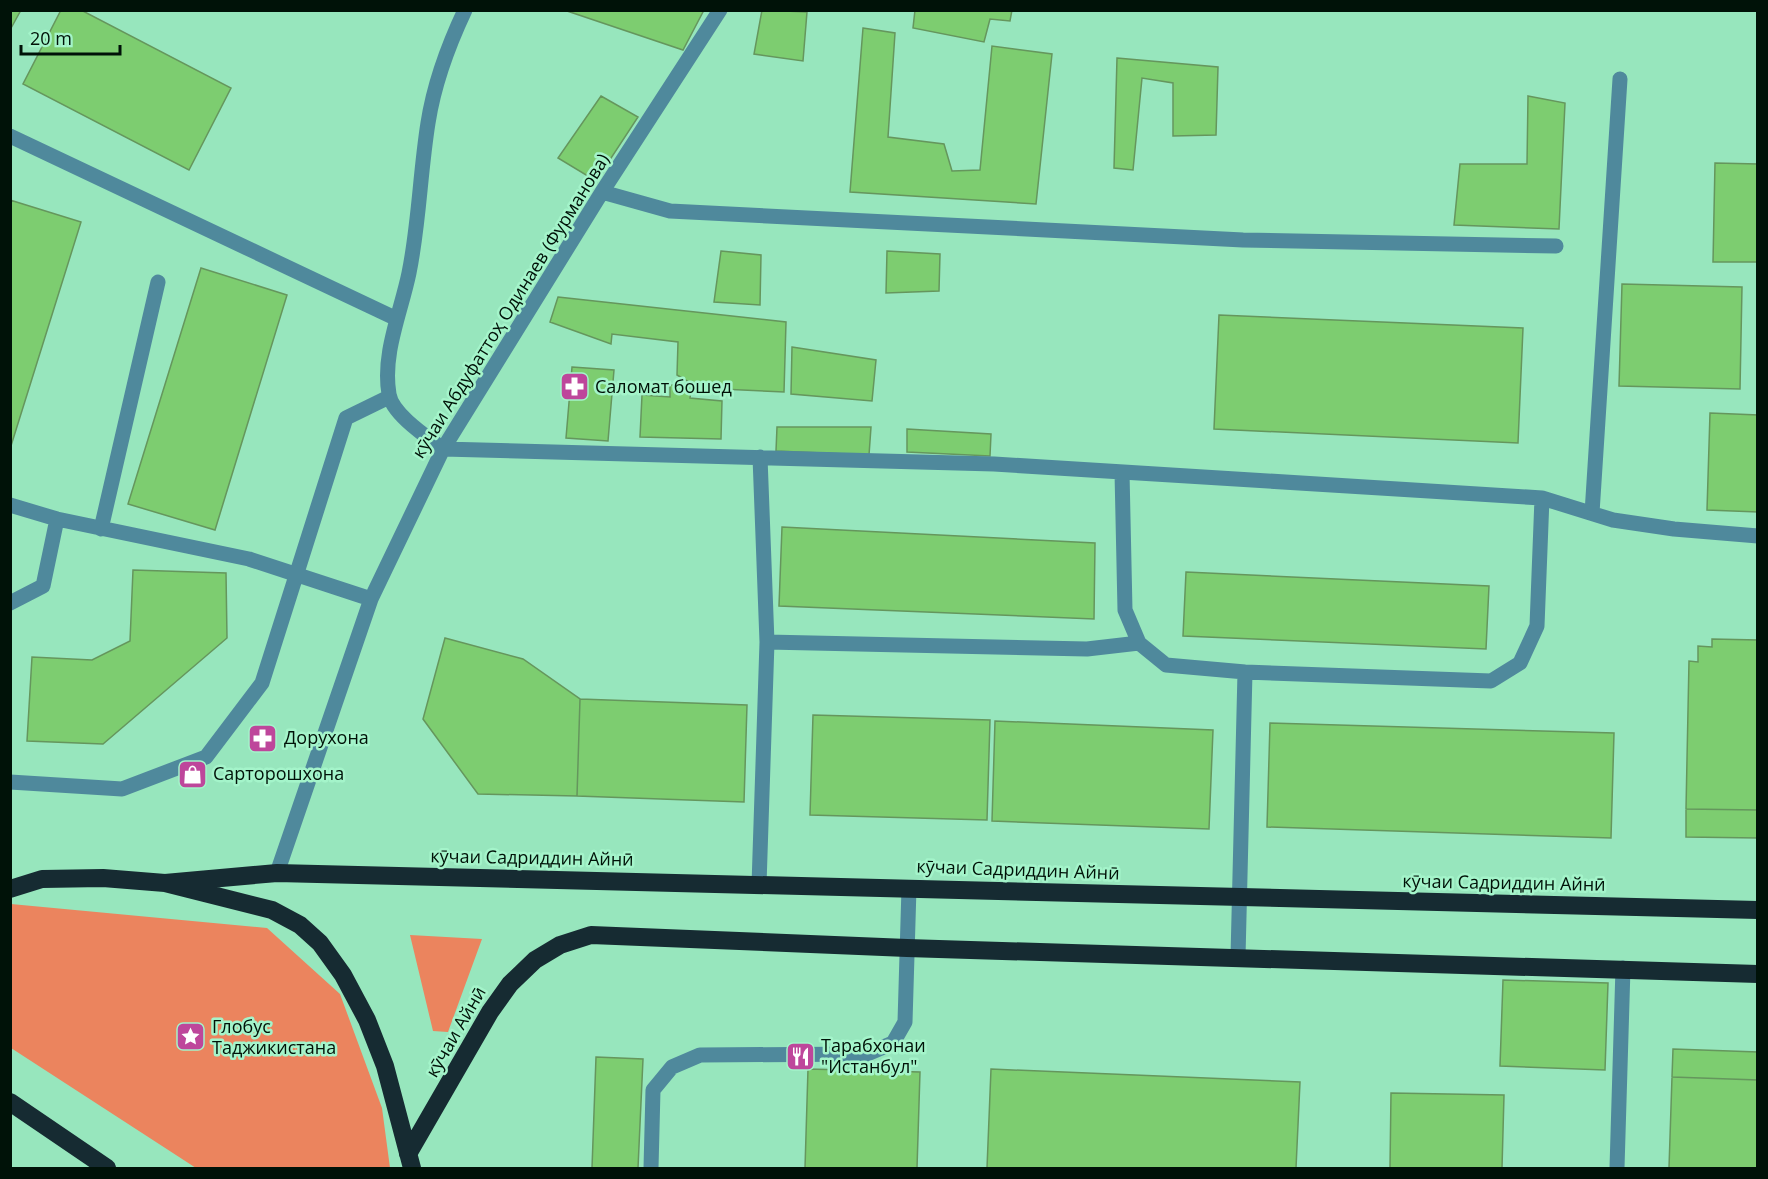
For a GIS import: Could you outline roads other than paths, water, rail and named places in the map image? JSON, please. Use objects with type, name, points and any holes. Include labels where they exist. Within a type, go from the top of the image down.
[{"type":"highway","points":[[165,883],[278,873]]},
{"type":"highway","name":"кӯчаи Садриддин Айнӣ","points":[[278,873],[1758,910]]},
{"type":"highway","points":[[10,874],[42,879],[103,878],[165,883],[272,910],[300,925],[320,943],[343,975],[367,1020],[385,1066],[410,1161]]},
{"type":"highway","points":[[10,889],[42,879]]},
{"type":"highway","name":"кӯчаи Айнӣ","points":[[410,1161],[490,1012],[510,984],[535,960],[560,945],[591,935],[907,948]]},
{"type":"highway","points":[[907,948],[1623,968],[1758,974]]},
{"type":"highway","points":[[10,1102],[106,1168]]},
{"type":"lane","points":[[465,10],[437,79],[428,122],[416,232],[387,369],[389,397],[402,416],[443,449],[994,464],[1542,498],[1613,520],[1674,529],[1758,536]]},
{"type":"lane","name":"кӯчаи Абдуфаттоҳ Одинаев (Фурманова)","points":[[278,873],[371,599],[443,449],[602,192],[720,10]]},
{"type":"lane","points":[[1592,513],[1620,79]]},
{"type":"lane","points":[[10,136],[397,319]]},
{"type":"lane","points":[[602,192],[670,211],[1243,240],[1556,246]]},
{"type":"lane","points":[[101,529],[158,282]]},
{"type":"lane","points":[[10,782],[122,789],[206,757],[262,683],[346,418],[389,397]]},
{"type":"lane","points":[[759,885],[767,642],[760,457]]},
{"type":"lane","points":[[1122,472],[1125,610],[1139,643],[1166,665],[1245,672],[1491,681],[1520,663],[1537,626],[1542,498]]},
{"type":"lane","points":[[10,504],[57,519],[249,559],[371,599]]},
{"type":"lane","points":[[10,603],[43,586],[57,519]]},
{"type":"lane","points":[[767,642],[1087,649],[1139,643]]},
{"type":"lane","points":[[1238,957],[1245,672]]},
{"type":"lane","points":[[651,1168],[653,1090],[672,1067],[700,1055],[867,1053],[893,1043],[905,1022],[909,888]]},
{"type":"lane","points":[[1617,1168],[1623,968]]},
{"type":"place","name":"Саломат бошед","points":[[574,387]]},
{"type":"place","name":"Дорухона","points":[[263,738]]},
{"type":"place","name":"Сарторошхона","points":[[192,774]]},
{"type":"place","name":"Глобус Таджикистана","points":[[191,1037]]},
{"type":"place","name":"Тарабхонаи \"Истанбул\"","points":[[800,1056]]}]
